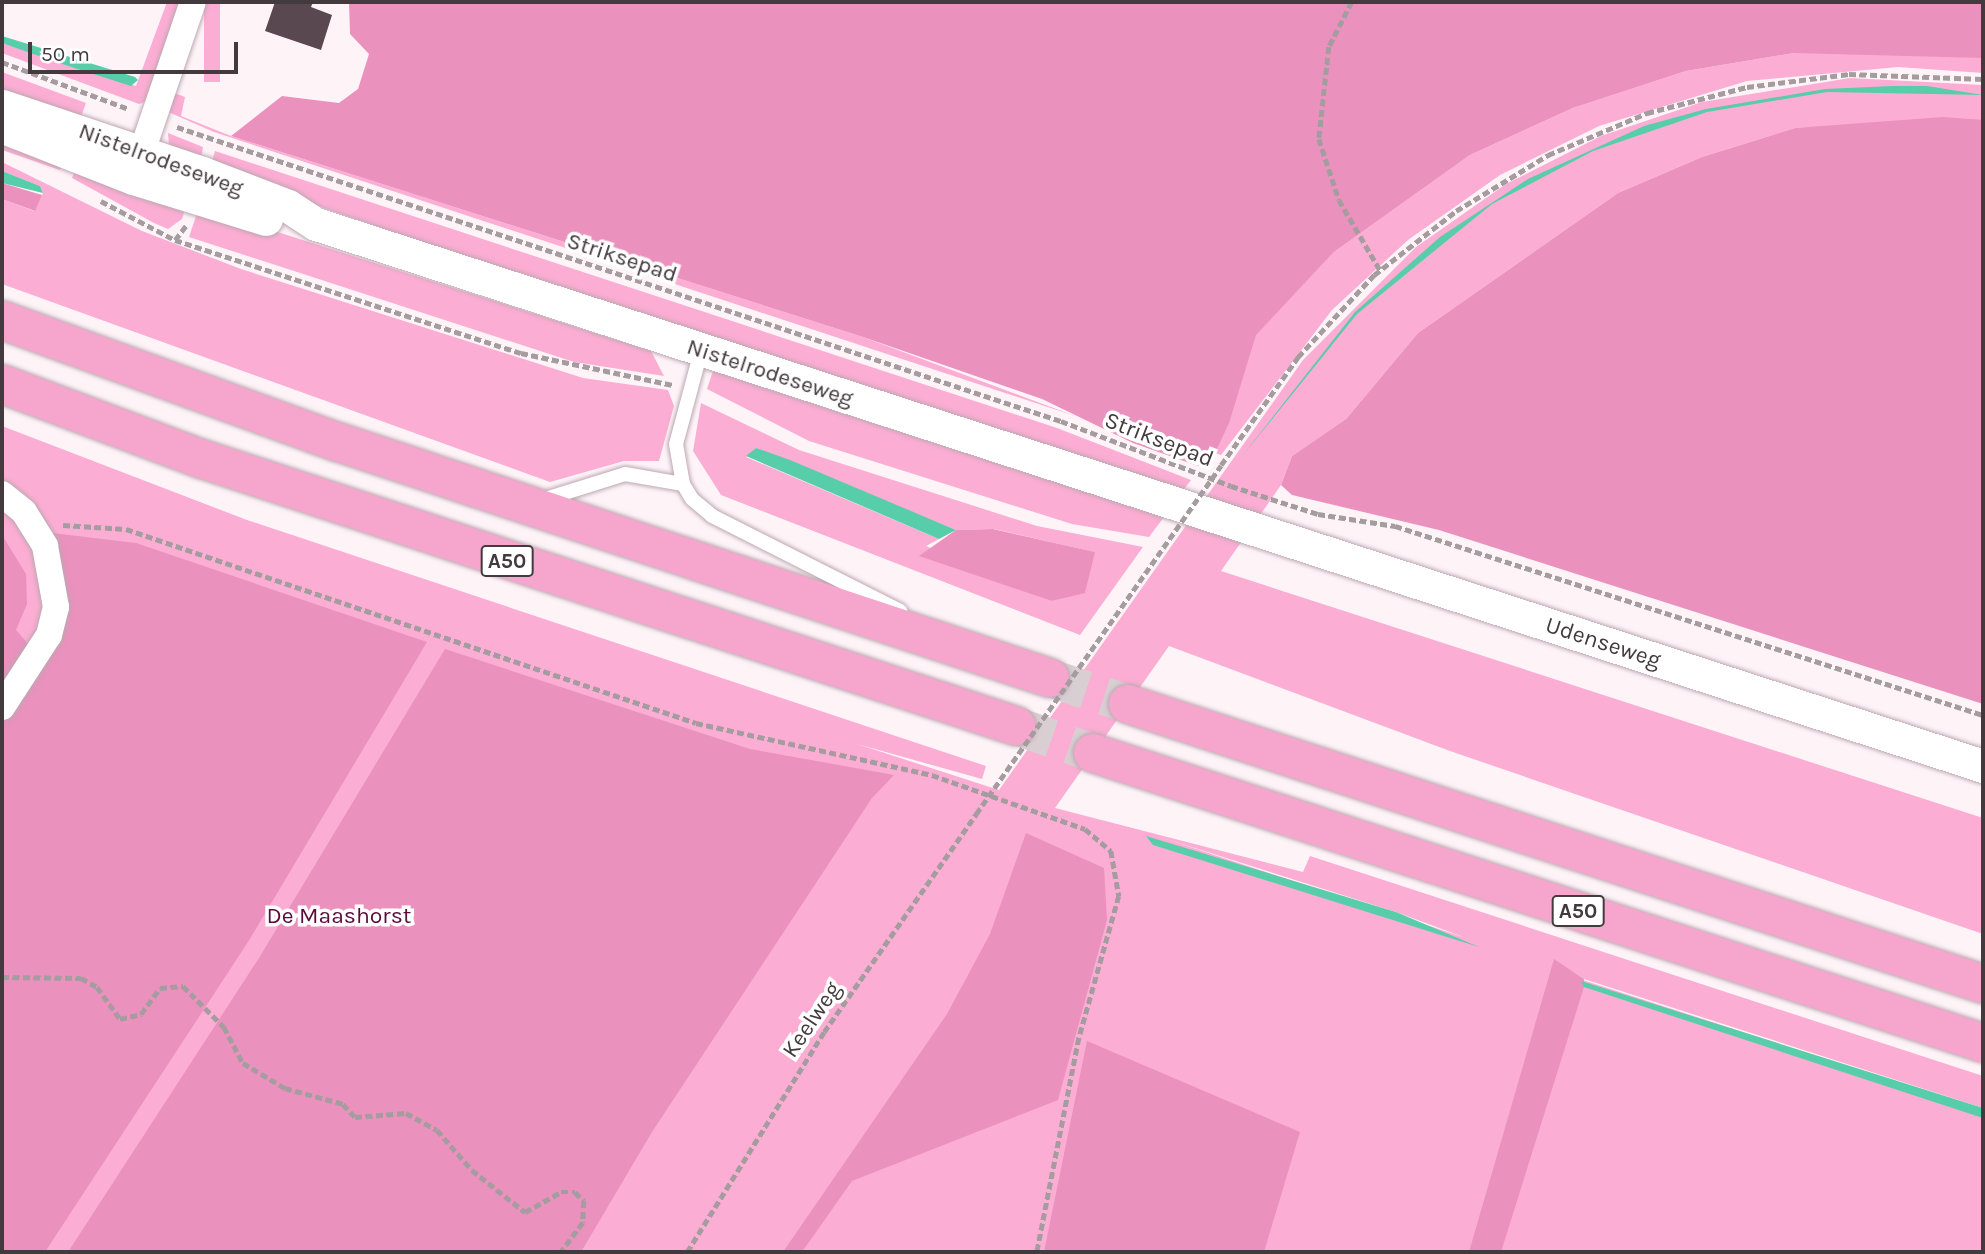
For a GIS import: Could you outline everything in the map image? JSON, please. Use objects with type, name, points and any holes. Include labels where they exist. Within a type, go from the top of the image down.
[{"type":"highway","points":[[2,320],[528,505],[1050,678]]},
{"type":"highway","name":"A50","points":[[2,384],[202,459],[1016,726]]},
{"type":"highway","name":"A50","points":[[1128,704],[1983,984]]},
{"type":"highway","name":"A50","points":[[1093,752],[1983,1043]]},
{"type":"street","points":[[137,165],[193,2]]},
{"type":"street","name":"Nistelrodeseweg","points":[[2,106],[280,224],[316,225],[1223,520]]},
{"type":"street","name":"Nistelrodeseweg","points":[[2,126],[137,165]]},
{"type":"street","points":[[2,494],[31,523],[54,573],[56,607],[49,635],[2,707]]},
{"type":"street","name":"Udenseweg","points":[[1223,520],[1983,766]]},
{"type":"lane","points":[[701,351],[676,444],[682,484],[712,516],[988,658]]},
{"type":"lane","points":[[528,505],[625,474],[682,484]]},
{"type":"path","points":[[1352,2],[1329,47],[1319,139],[1339,200],[1381,270]]},
{"type":"path","name":"Striksepad","points":[[2,62],[151,118],[1061,421],[1231,486]]},
{"type":"path","name":"Keelweg","points":[[687,1252],[824,1032],[1221,465],[1298,357],[1381,270],[1503,179],[1647,113],[1799,79],[1898,73],[1983,79]]},
{"type":"path","points":[[97,199],[175,240],[521,354],[690,389]]},
{"type":"path","name":"Udenseweg","points":[[1231,486],[1318,514],[1395,526],[1983,715]]},
{"type":"path","points":[[31,523],[126,528],[696,723],[932,775],[1085,829],[1111,851],[1119,896],[1079,1038],[1037,1252]]},
{"type":"path","points":[[2,977],[81,978],[97,987],[120,1019],[141,1013],[160,988],[183,986],[223,1027],[243,1063],[285,1088],[343,1104],[355,1117],[406,1113],[437,1130],[472,1170],[525,1212],[561,1192],[575,1192],[584,1201],[583,1223],[561,1252]]},
{"type":"green space","points":[[167,2],[183,2],[147,101],[139,104],[2,53],[2,43],[136,86]]},
{"type":"green space","points":[[204,2],[220,2],[220,82],[204,82]]},
{"type":"green space","points":[[349,2],[1983,2],[1983,58],[1794,53],[1686,71],[1573,108],[1470,155],[1334,252],[1256,335],[1229,423],[1215,453],[1198,466],[1133,443],[1042,399],[863,337],[231,136],[282,96],[339,103],[358,89],[369,54],[350,34]]},
{"type":"green space","points":[[1916,52],[1983,58],[1983,73],[1898,67],[1747,81],[1599,126],[1500,175],[1408,240],[1332,310],[1221,455],[1215,453],[1255,335],[1334,252],[1470,155],[1573,108],[1686,71],[1794,53]]},
{"type":"green space","points":[[2,72],[86,103],[79,122],[2,96]]},
{"type":"green space","name":"De Maashorst","points":[[1850,78],[1983,85],[1983,120],[1795,128],[1702,157],[1618,193],[1418,333],[1346,419],[1292,456],[1281,485],[1221,571],[1983,818],[1983,934],[1450,751],[1169,646],[1055,808],[1303,872],[1310,856],[1983,1076],[1983,1108],[1584,979],[1554,960],[1552,970],[1983,1110],[1983,1252],[2,1252],[2,426],[247,520],[986,766],[982,779],[857,744],[999,790],[1303,360],[1416,247],[1506,184],[1601,136],[1702,102]],"holes":[[[1160,837],[1396,912],[1466,938]]]},
{"type":"green space","points":[[172,92],[185,97],[181,116],[231,136],[863,337],[1075,416],[214,132],[166,111]]},
{"type":"green space","points":[[1943,117],[1983,120],[1983,704],[1439,530],[1292,495],[1281,485],[1292,456],[1346,419],[1418,333],[1618,193],[1702,157],[1795,128]]},
{"type":"green space","points":[[168,133],[203,147],[200,164],[169,145]]},
{"type":"green space","points":[[2,135],[64,162],[60,170],[2,150]]},
{"type":"green space","points":[[215,151],[1057,428],[1191,480],[1182,492],[421,242],[210,168]]},
{"type":"green space","points":[[2,162],[142,231],[241,269],[583,378],[668,390],[674,406],[659,461],[624,461],[550,482],[2,284],[2,199],[34,211],[43,193],[40,186],[2,171]]},
{"type":"green space","points":[[76,167],[187,203],[182,219],[168,229],[154,223],[72,178]]},
{"type":"green space","points":[[2,183],[42,195],[35,211],[2,199]]},
{"type":"green space","points":[[199,207],[651,351],[664,376],[574,362],[189,237]]},
{"type":"green space","points":[[713,371],[1164,517],[1149,537],[1072,524],[809,441],[707,389]]},
{"type":"green space","points":[[701,403],[799,450],[1037,526],[1143,547],[1080,635],[721,495],[693,451]],"holes":[[[756,448],[956,530],[994,529],[1094,552],[1085,592],[1052,601],[926,546],[939,539],[746,457]]]},
{"type":"green space","points":[[993,529],[1095,552],[1085,593],[1052,601],[919,556],[956,530]]},
{"type":"green space","points":[[52,533],[136,543],[427,642],[248,942],[45,1252],[2,1252],[2,725],[65,615],[65,579]]},
{"type":"green space","points":[[2,535],[26,574],[27,604],[16,630],[30,646],[2,689]]},
{"type":"green space","points":[[445,649],[750,749],[894,775],[872,798],[652,1132],[581,1252],[68,1252],[259,958]]},
{"type":"green space","points":[[1026,833],[1104,868],[1107,920],[1058,1100],[852,1181],[802,1252],[783,1252],[947,1014],[990,934]]},
{"type":"green space","points":[[1554,959],[1584,979],[1584,987],[1501,1252],[1469,1252]]},
{"type":"green space","points":[[1087,1041],[1300,1132],[1264,1252],[1044,1252]]},
{"type":"shaded area","points":[[2,36],[138,80],[131,86],[56,62],[2,43]]},
{"type":"shaded area","points":[[1927,86],[1983,95],[1827,92],[1707,112],[1593,151],[1492,204],[1357,314],[1239,460],[1355,312],[1440,237],[1528,179],[1644,126],[1706,109],[1825,89]]},
{"type":"shaded area","points":[[2,171],[40,186],[43,193],[2,183]]},
{"type":"shaded area","points":[[756,448],[956,530],[939,539],[746,456]]},
{"type":"shaded area","points":[[1146,836],[1396,912],[1479,947],[1153,845]]},
{"type":"shaded area","points":[[1581,981],[1983,1108],[1983,1118],[1584,987]]},
{"type":"building","points":[[275,2],[313,2],[311,7],[332,15],[321,50],[265,31]]},
{"type":"tunnel","points":[[1050,678],[1128,704]]},
{"type":"tunnel","points":[[1016,726],[1093,753]]}]
